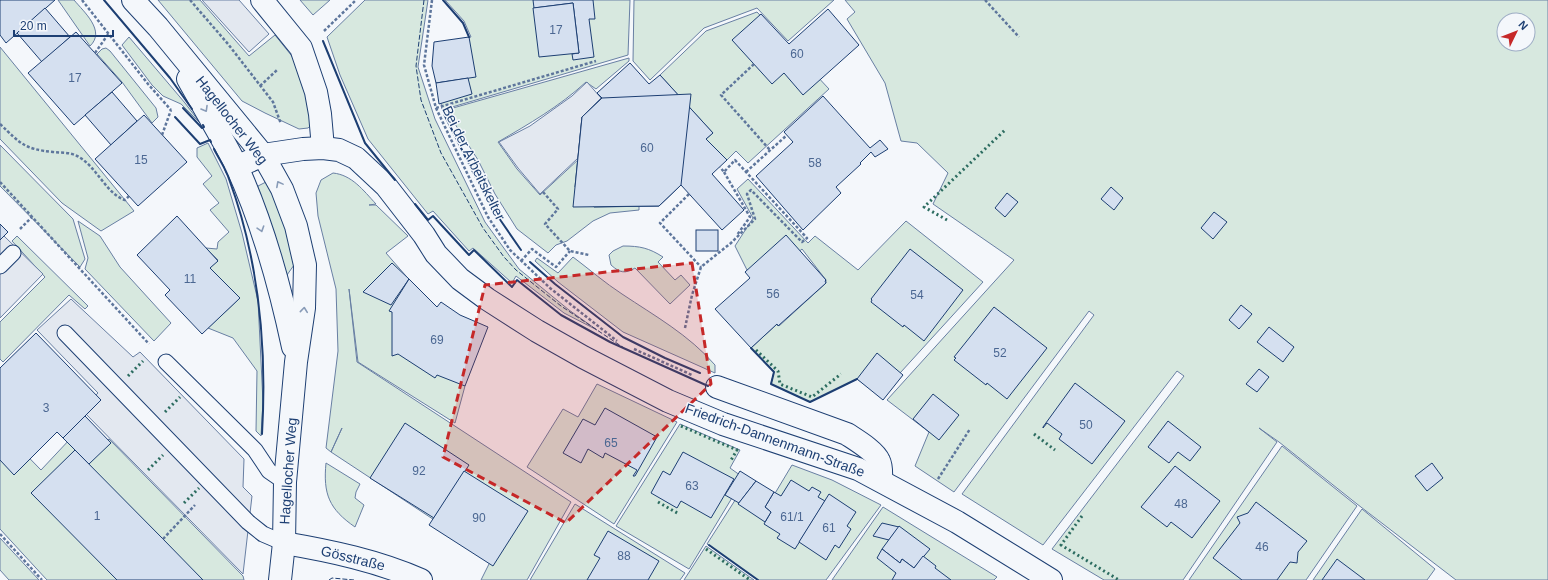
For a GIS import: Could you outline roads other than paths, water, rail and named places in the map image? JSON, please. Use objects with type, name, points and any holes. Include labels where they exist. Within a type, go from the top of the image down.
[{"type":"street","name":"Hagellocher Weg","points":[[134,0],[263,155],[282,189],[296,226],[305,265],[304,308],[296,362],[285,482],[284,543],[280,580]]},
{"type":"street","name":"Hagellocher Weg","points":[[144,0],[236,167],[253,205],[284,305],[296,362]]},
{"type":"street","points":[[262,0],[288,30],[304,54],[316,92],[320,114],[323,148]]},
{"type":"street","name":"Friedrich-Dannenmann-Straße","points":[[236,167],[263,155],[290,150],[323,148],[339,150],[356,158],[372,171],[400,203],[436,254],[460,279],[487,299],[537,331],[583,357],[668,401],[723,424],[858,469],[881,480],[922,502],[1051,580]]},
{"type":"street","name":"Friedrich-Dannenmann-Straße","points":[[717,387],[847,434],[865,446],[879,459],[881,480]]},
{"type":"street","name":"Gösstraße","points":[[284,543],[370,561],[399,570],[421,580]]},
{"type":"lane","points":[[0,266],[14,253]]},
{"type":"lane","points":[[65,333],[214,485],[248,522],[263,534],[284,543]]},
{"type":"lane","points":[[166,362],[255,450],[269,471],[285,482]]}]
